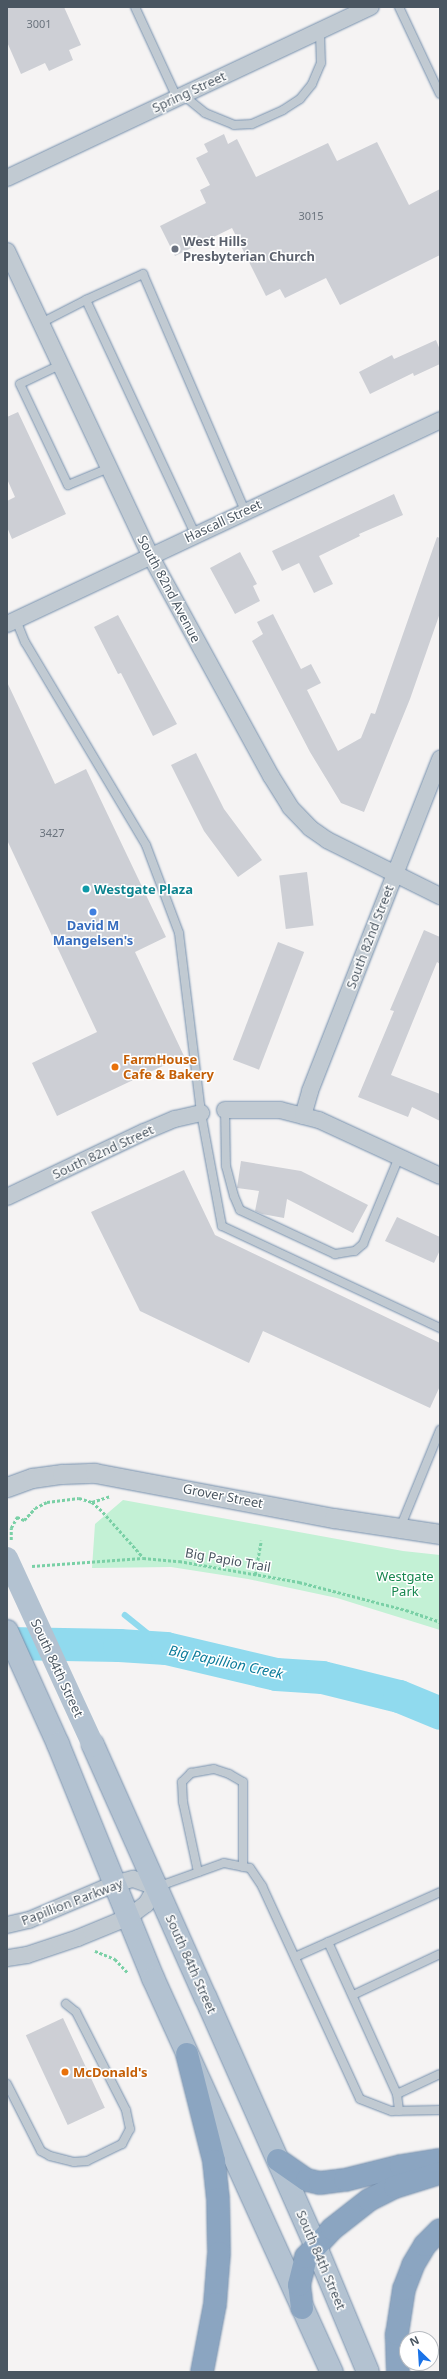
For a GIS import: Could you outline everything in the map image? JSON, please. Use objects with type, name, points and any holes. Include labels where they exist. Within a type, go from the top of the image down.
[{"type":"highway","points":[[187,2054],[214,2160],[218,2199],[219,2253],[215,2304],[202,2372]]},
{"type":"highway","points":[[278,2160],[307,2180],[320,2183],[345,2180],[400,2166],[440,2160]]},
{"type":"highway","points":[[302,2308],[299,2285],[306,2257],[332,2229],[369,2200],[395,2187],[440,2173]]},
{"type":"highway","points":[[398,2372],[397,2334],[404,2289],[413,2265],[425,2245],[440,2230]]},
{"type":"main road","name":"South 84th Street","points":[[9,1549],[93,1745],[316,2247],[368,2372]]},
{"type":"main road","points":[[7,1631],[58,1744],[153,1978],[332,2372]]},
{"type":"street","name":"Spring Street","points":[[7,178],[368,8]]},
{"type":"street","name":"South 82nd Avenue","points":[[7,251],[150,555],[271,776],[290,807],[310,828],[327,840],[440,896]]},
{"type":"street","name":"Hascall Street","points":[[11,622],[150,555],[440,420]]},
{"type":"street","name":"South 82nd Street","points":[[303,1116],[310,1091],[440,759]]},
{"type":"street","points":[[225,1110],[280,1110],[318,1120],[440,1176]]},
{"type":"street","name":"South 82nd Street","points":[[7,1197],[174,1119],[201,1113]]},
{"type":"street","name":"Grover Street","points":[[7,1487],[32,1478],[62,1474],[95,1473],[399,1528],[440,1534]]},
{"type":"street","name":"Papillion Parkway","points":[[7,1925],[29,1920],[114,1884],[133,1879],[156,1887]]},
{"type":"street","points":[[7,1958],[27,1955],[78,1938],[129,1917],[146,1904],[156,1887]]},
{"type":"lane","points":[[135,7],[180,97],[220,121],[234,125],[252,124],[283,110],[300,99],[312,84],[320,63],[320,31]]},
{"type":"lane","points":[[399,7],[440,94]]},
{"type":"lane","points":[[41,323],[86,300],[143,274],[245,511]]},
{"type":"lane","points":[[86,300],[195,534]]},
{"type":"lane","points":[[60,365],[20,384],[68,485],[109,468]]},
{"type":"lane","points":[[11,622],[26,642],[146,845],[180,933],[201,1113],[222,1226],[440,1328]]},
{"type":"lane","points":[[225,1110],[226,1166],[234,1196],[240,1210],[335,1254],[355,1251],[363,1244],[399,1158]]},
{"type":"lane","points":[[399,1528],[440,1430]]},
{"type":"lane","points":[[198,1872],[183,1802],[182,1782],[190,1773],[214,1769],[229,1774],[243,1782],[243,1867]]},
{"type":"lane","points":[[156,1887],[224,1863],[250,1868],[262,1886],[360,2099],[392,2111],[440,2110]]},
{"type":"lane","points":[[295,1957],[440,1892]]},
{"type":"lane","points":[[328,1942],[397,2094],[399,2111]]},
{"type":"lane","points":[[352,1995],[440,1954]]},
{"type":"lane","points":[[7,2084],[41,2151],[50,2156],[74,2162],[87,2161],[122,2144],[130,2129],[126,2110],[76,2012],[66,2004]]},
{"type":"lane","points":[[397,2094],[440,2074]]},
{"type":"path","points":[[9,1549],[11,1528],[17,1517],[24,1520],[34,1508],[47,1502],[79,1498],[92,1502],[103,1512],[143,1558]]},
{"type":"path","points":[[255,1575],[261,1541]]},
{"type":"path","name":"Big Papio Trail","points":[[30,1566],[143,1558],[299,1582],[406,1610],[440,1622]]},
{"type":"path","points":[[91,1951],[115,1959],[129,1975]]},
{"type":"green space","name":"Westgate Park","points":[[123,1500],[403,1551],[440,1555],[440,1630],[337,1598],[248,1579],[171,1567],[92,1568],[95,1524]]},
{"type":"building","points":[[7,7],[64,7],[81,45],[69,50],[73,60],[49,71],[45,63],[21,74],[7,42]]},
{"type":"building","points":[[224,134],[228,144],[237,139],[256,177],[328,143],[337,161],[377,142],[409,205],[440,189],[440,255],[340,305],[326,278],[285,298],[280,289],[266,296],[232,228],[175,256],[160,226],[206,203],[200,190],[210,185],[196,158],[208,152],[204,144]]},
{"type":"building","points":[[436,340],[440,350],[440,364],[414,376],[413,373],[370,394],[359,372],[392,355],[394,359]]},
{"type":"building","points":[[18,412],[66,514],[12,539],[7,527],[7,501],[15,497],[7,479],[7,417]]},
{"type":"building","points":[[394,494],[403,515],[359,534],[360,536],[319,556],[333,584],[314,593],[299,563],[282,571],[272,551]]},
{"type":"building","points":[[437,537],[440,538],[440,613],[410,699],[364,812],[341,803],[310,752],[252,641],[263,634],[257,622],[273,614],[301,669],[311,664],[321,683],[307,690],[338,751],[361,738],[371,713],[375,714]]},
{"type":"building","points":[[240,552],[257,584],[253,586],[260,601],[235,614],[210,568]]},
{"type":"building","points":[[118,615],[177,724],[153,736],[121,673],[118,674],[94,627]]},
{"type":"building","name":"Westgate Plaza","points":[[7,682],[55,784],[86,769],[166,937],[135,952],[184,1056],[57,1116],[32,1063],[97,1032],[7,840]]},
{"type":"building","points":[[196,753],[224,809],[262,860],[238,877],[204,831],[171,765]]},
{"type":"building","points":[[307,872],[314,926],[286,929],[279,875]]},
{"type":"building","points":[[424,930],[440,937],[440,964],[437,962],[391,1075],[440,1094],[440,1121],[412,1107],[408,1117],[358,1097],[394,1011],[390,1010]]},
{"type":"building","points":[[278,942],[304,952],[259,1070],[233,1060]]},
{"type":"building","points":[[241,1161],[301,1171],[368,1205],[353,1233],[287,1199],[284,1218],[262,1214],[255,1211],[259,1191],[237,1188]]},
{"type":"building","points":[[184,1170],[215,1235],[440,1343],[440,1386],[430,1408],[263,1331],[249,1363],[140,1311],[91,1212]]},
{"type":"building","points":[[397,1217],[440,1237],[440,1250],[434,1263],[385,1241]]},
{"type":"building","name":"McDonald's","points":[[63,2018],[105,2108],[68,2125],[26,2035]]},
{"type":"waterway","points":[[125,1615],[166,1648]]},
{"type":"waterway","name":"Big Papillion Creek","points":[[7,1643],[119,1645],[166,1648],[276,1674],[322,1677],[399,1696],[440,1713]]},
{"type":"place","name":"West Hills Presbyterian Church","points":[[175,249]]},
{"type":"place","name":"Westgate Plaza","points":[[86,889]]},
{"type":"place","name":"David M Mangelsen's","points":[[93,912]]},
{"type":"place","name":"FarmHouse Cafe & Bakery","points":[[115,1067]]},
{"type":"place","name":"McDonald's","points":[[65,2072]]}]
